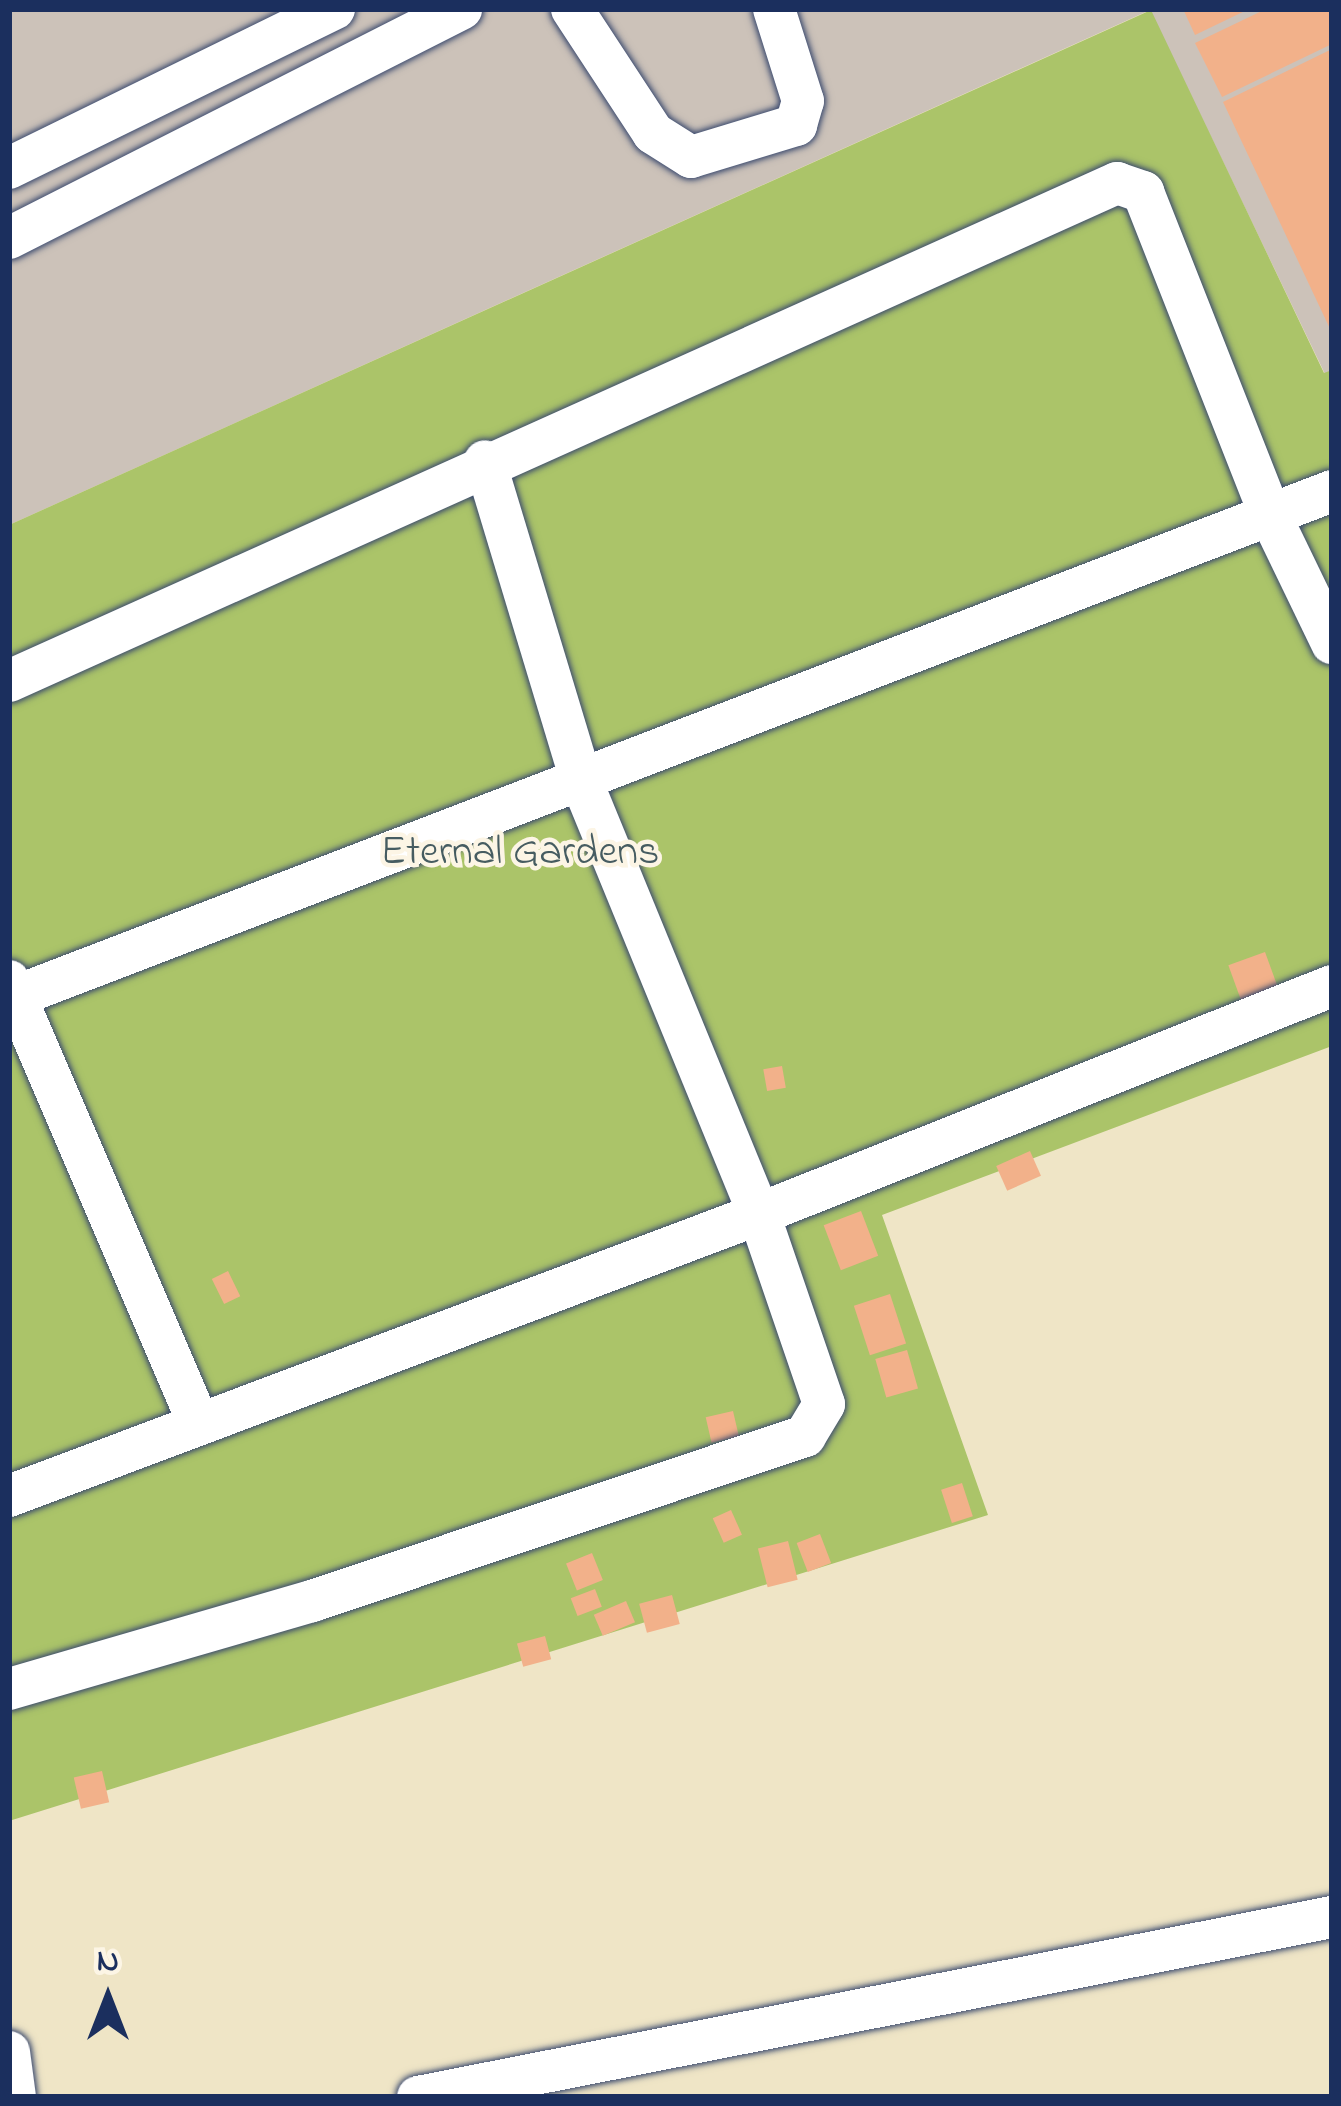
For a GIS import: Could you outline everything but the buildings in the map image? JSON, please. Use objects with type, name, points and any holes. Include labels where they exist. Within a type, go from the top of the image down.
[{"type":"street","points":[[9,168],[334,9]]},
{"type":"street","points":[[9,238],[461,9]]},
{"type":"street","points":[[572,9],[653,133],[691,157],[796,125],[802,101],[773,9]]},
{"type":"street","points":[[9,681],[485,461],[1117,183],[1143,192],[1272,519],[1332,643]]},
{"type":"street","points":[[9,1689],[312,1601],[805,1436],[824,1404],[759,1214],[582,783],[485,461]]},
{"type":"street","points":[[197,1419],[11,989],[582,783],[1272,519],[1332,490]]},
{"type":"street","points":[[9,1496],[197,1419],[759,1214],[1332,986]]},
{"type":"street","points":[[418,2097],[1332,1918]]},
{"type":"street","points":[[9,2052],[15,2097]]},
{"type":"shaded area","points":[[9,9],[1332,9],[1332,370],[1325,374],[1150,10],[9,525]]},
{"type":"green space","name":"Eternal Gardens","points":[[1151,10],[1324,373],[1332,370],[1332,1046],[882,1215],[988,1515],[9,1821],[9,525]]}]
